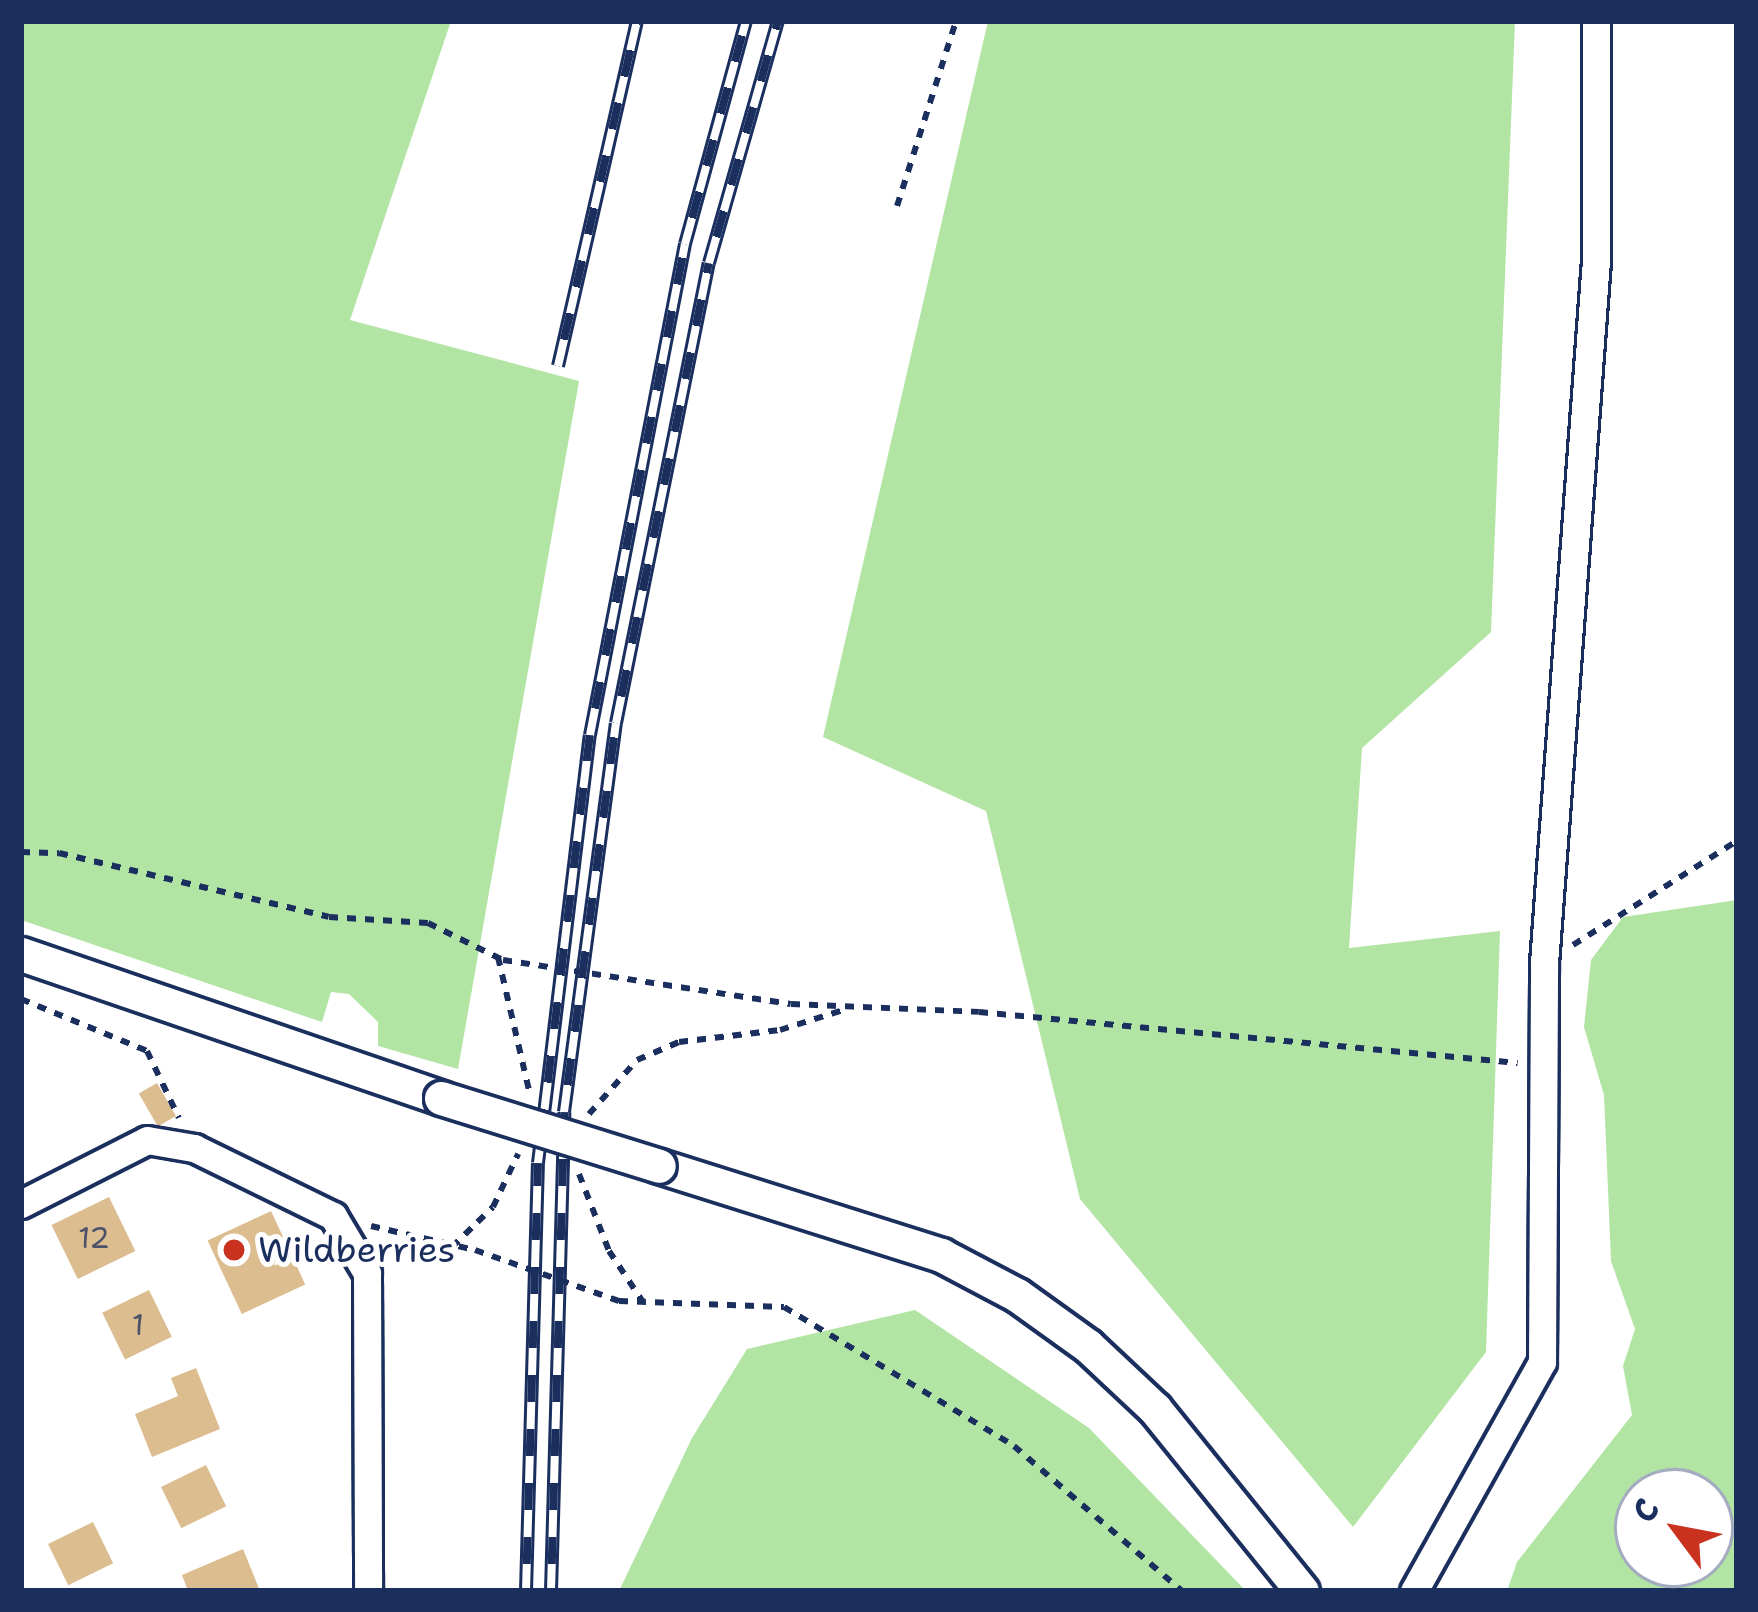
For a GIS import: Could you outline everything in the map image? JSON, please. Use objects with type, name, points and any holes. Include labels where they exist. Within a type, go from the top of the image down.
[{"type":"street","points":[[1414,1591],[1542,1362],[1544,963],[1596,260],[1595,21]]},
{"type":"street","points":[[21,954],[441,1099],[919,1247],[1017,1295],[1088,1346],[1155,1409],[1302,1591]]},
{"type":"street","points":[[21,1204],[147,1140],[194,1148],[333,1216],[367,1273],[368,1591]]},
{"type":"path","points":[[897,206],[956,21]]},
{"type":"path","points":[[1544,963],[1737,841]]},
{"type":"path","points":[[21,852],[58,853],[329,917],[428,923],[503,960],[852,1006],[1544,1065]]},
{"type":"path","points":[[21,999],[147,1051],[194,1148]]},
{"type":"path","points":[[584,1124],[598,1097],[658,1051],[780,1030],[852,1006]]},
{"type":"path","points":[[579,1166],[577,1186],[643,1302]]},
{"type":"path","points":[[333,1216],[643,1302],[784,1307],[1015,1446],[1182,1591]]},
{"type":"green space","points":[[21,21],[451,21],[350,320],[579,381],[458,1069],[378,1046],[378,1022],[349,994],[331,992],[322,1022],[21,920]]},
{"type":"green space","points":[[988,21],[1515,21],[1491,632],[1362,748],[1349,948],[1500,931],[1486,1352],[1353,1527],[1080,1199],[986,811],[823,737]]},
{"type":"green space","points":[[1737,900],[1737,1591],[1507,1591],[1517,1562],[1632,1415],[1623,1366],[1635,1329],[1611,1261],[1604,1095],[1584,1027],[1591,960],[1623,917]]},
{"type":"green space","points":[[915,1310],[1089,1428],[1246,1591],[619,1591],[692,1438],[747,1349]]},
{"type":"building","points":[[157,1083],[176,1116],[158,1126],[139,1094]]},
{"type":"building","points":[[109,1197],[135,1251],[78,1279],[51,1225]]},
{"type":"building","points":[[271,1211],[305,1284],[242,1314],[208,1241]]},
{"type":"building","points":[[149,1290],[172,1337],[125,1360],[102,1313]]},
{"type":"building","points":[[196,1368],[220,1429],[152,1457],[135,1414],[178,1396],[171,1378]]},
{"type":"building","points":[[206,1465],[226,1506],[181,1528],[161,1487]]},
{"type":"building","points":[[93,1522],[113,1563],[68,1585],[48,1544]]},
{"type":"building","points":[[243,1549],[260,1591],[188,1591],[182,1575]]},
{"type":"railway","points":[[558,366],[637,21]]},
{"type":"railway","points":[[526,1591],[538,1163],[590,735],[685,244],[746,21]]},
{"type":"railway","points":[[551,1591],[564,1112],[616,723],[709,263],[778,21]]},
{"type":"place","name":"Wildberries","points":[[234,1250]]}]
